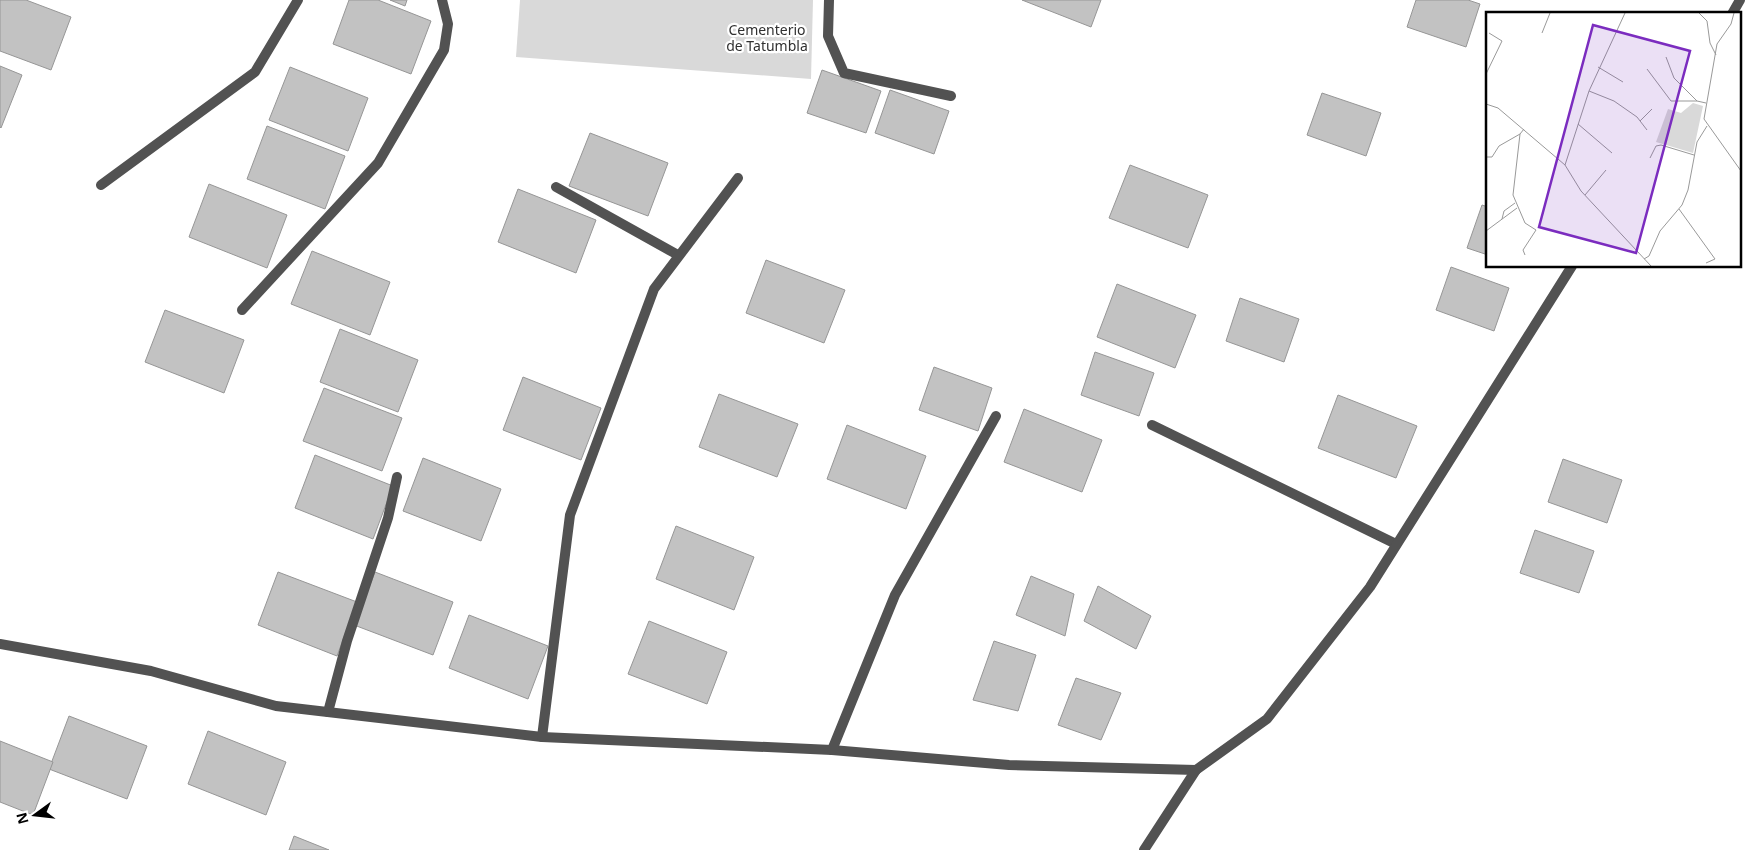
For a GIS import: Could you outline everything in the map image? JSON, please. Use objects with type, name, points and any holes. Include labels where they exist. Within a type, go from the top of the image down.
[{"type":"street","points":[[101,185],[255,72],[298,0]]},
{"type":"street","points":[[242,310],[378,163],[444,50],[448,24],[442,0]]},
{"type":"street","points":[[829,0],[828,36],[844,73],[951,96]]},
{"type":"street","points":[[1733,12],[1740,0]]},
{"type":"street","points":[[542,737],[570,515],[654,289],[678,254],[738,178]]},
{"type":"street","points":[[556,187],[678,254]]},
{"type":"street","points":[[1144,850],[1196,770],[1267,718],[1370,587],[1571,268]]},
{"type":"street","points":[[832,750],[895,596],[996,416]]},
{"type":"street","points":[[1152,425],[1396,544]]},
{"type":"street","points":[[328,712],[347,640],[388,518],[397,477]]},
{"type":"street","points":[[0,644],[151,671],[276,706],[542,737],[832,750],[1009,765],[1196,770]]},
{"type":"green space","name":"Cementerio de Tatumbla","points":[[520,0],[813,0],[811,79],[516,57]]},
{"type":"building","points":[[0,0],[26,0],[71,17],[51,70],[0,51]]},
{"type":"building","points":[[349,0],[378,0],[431,21],[411,74],[333,44]]},
{"type":"building","points":[[390,0],[407,0],[405,6]]},
{"type":"building","points":[[1022,0],[1101,0],[1091,27]]},
{"type":"building","points":[[1416,0],[1468,0],[1480,4],[1466,47],[1407,27]]},
{"type":"building","points":[[0,66],[22,75],[1,128],[0,127]]},
{"type":"building","points":[[290,67],[368,98],[348,151],[269,120]]},
{"type":"building","points":[[822,70],[881,91],[866,133],[807,113]]},
{"type":"building","points":[[890,90],[949,111],[934,154],[875,133]]},
{"type":"building","points":[[1322,93],[1381,113],[1366,156],[1307,135]]},
{"type":"building","points":[[267,126],[345,156],[325,209],[247,179]]},
{"type":"building","points":[[590,133],[668,163],[648,216],[569,186]]},
{"type":"building","points":[[1130,165],[1208,195],[1188,248],[1109,218]]},
{"type":"building","points":[[209,184],[287,215],[267,268],[189,237]]},
{"type":"building","points":[[518,189],[596,220],[576,273],[498,242]]},
{"type":"building","points":[[1482,205],[1486,206],[1486,254],[1467,248]]},
{"type":"building","points":[[312,251],[390,282],[370,335],[291,304]]},
{"type":"building","points":[[766,260],[845,290],[824,343],[746,313]]},
{"type":"building","points":[[1451,267],[1509,288],[1494,331],[1436,310]]},
{"type":"building","points":[[1117,284],[1196,315],[1175,368],[1097,337]]},
{"type":"building","points":[[1240,298],[1299,319],[1284,362],[1226,341]]},
{"type":"building","points":[[165,310],[244,340],[224,393],[145,362]]},
{"type":"building","points":[[340,329],[418,360],[398,412],[320,382]]},
{"type":"building","points":[[1095,352],[1154,373],[1139,416],[1081,395]]},
{"type":"building","points":[[934,367],[992,388],[978,431],[919,410]]},
{"type":"building","points":[[523,377],[601,408],[581,460],[503,430]]},
{"type":"building","points":[[324,388],[402,418],[382,471],[303,441]]},
{"type":"building","points":[[719,394],[798,424],[777,477],[699,447]]},
{"type":"building","points":[[1338,395],[1417,426],[1396,478],[1318,448]]},
{"type":"building","points":[[1024,409],[1102,440],[1082,492],[1004,462]]},
{"type":"building","points":[[847,425],[926,456],[906,509],[827,479]]},
{"type":"building","points":[[315,455],[393,486],[373,539],[295,508]]},
{"type":"building","points":[[423,458],[501,489],[481,541],[403,511]]},
{"type":"building","points":[[1563,459],[1622,480],[1607,523],[1548,502]]},
{"type":"building","points":[[676,526],[754,557],[734,610],[656,579]]},
{"type":"building","points":[[1535,530],[1594,551],[1579,593],[1520,573]]},
{"type":"building","points":[[278,572],[357,602],[337,656],[258,625]]},
{"type":"building","points":[[375,572],[453,602],[433,655],[354,625]]},
{"type":"building","points":[[1031,576],[1074,594],[1065,636],[1016,615]]},
{"type":"building","points":[[1098,586],[1151,616],[1136,649],[1084,621]]},
{"type":"building","points":[[469,615],[548,646],[528,699],[449,668]]},
{"type":"building","points":[[649,621],[727,652],[707,704],[628,674]]},
{"type":"building","points":[[994,641],[1036,655],[1018,711],[973,700]]},
{"type":"building","points":[[1076,678],[1121,693],[1101,740],[1058,725]]},
{"type":"building","points":[[69,716],[147,746],[127,799],[49,769]]},
{"type":"building","points":[[208,731],[286,762],[266,815],[188,784]]},
{"type":"building","points":[[0,741],[53,762],[33,815],[0,802]]},
{"type":"building","points":[[294,836],[329,850],[289,850]]}]
